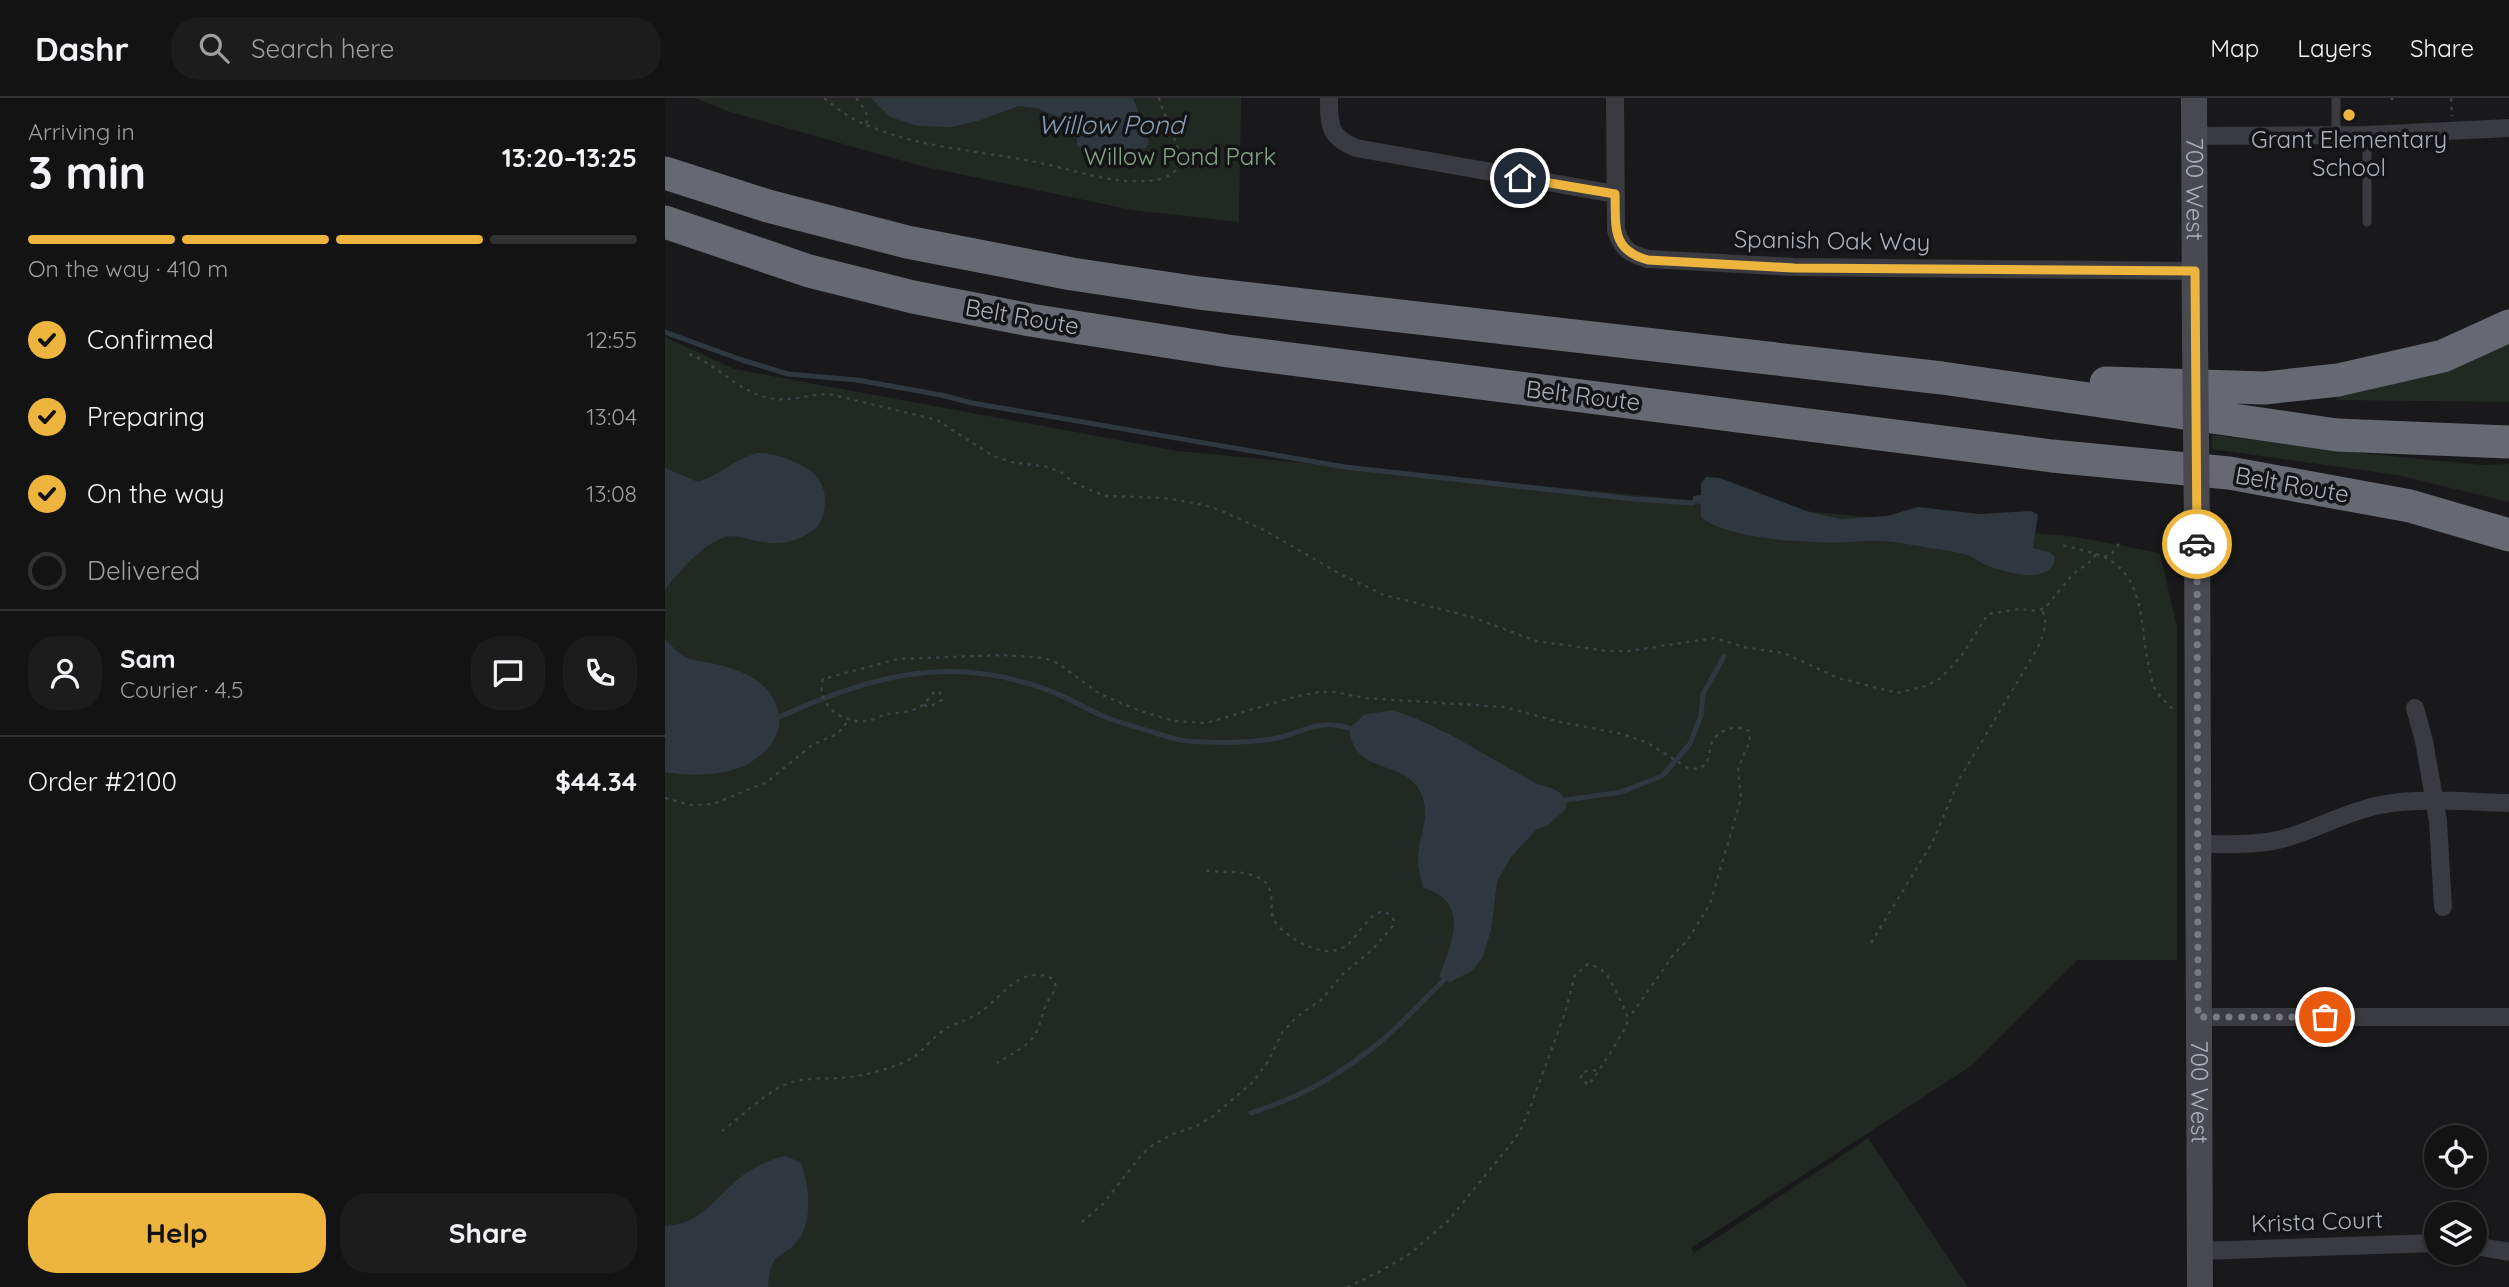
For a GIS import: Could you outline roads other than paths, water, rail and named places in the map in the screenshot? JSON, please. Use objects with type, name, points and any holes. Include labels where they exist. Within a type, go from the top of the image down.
[{"type":"highway","points":[[665,173],[768,206],[907,242],[1072,274],[1199,293],[1942,378],[2337,435],[2509,442]]},
{"type":"highway","name":"Belt Route","points":[[665,222],[809,271],[913,297],[1030,320],[1242,352],[2052,456],[2228,474],[2410,506],[2509,535]]},
{"type":"highway","points":[[1942,378],[2265,388],[2339,380],[2443,356],[2509,326]]},
{"type":"highway","points":[[2410,506],[2509,553]]},
{"type":"main road","name":"700 West","points":[[2194,98],[2200,1287]]},
{"type":"street","points":[[1329,98],[1332,131],[1343,143],[1356,148],[1615,194]]},
{"type":"street","name":"Spanish Oak Way","points":[[1615,98],[1616,230],[1627,251],[1648,260],[1794,268],[2195,271]]},
{"type":"street","points":[[2194,136],[2367,135],[2509,128]]},
{"type":"street","points":[[2415,708],[2424,741],[2438,821],[2443,907]]},
{"type":"street","points":[[2198,844],[2266,843],[2366,808],[2400,802],[2509,803]]},
{"type":"street","points":[[2198,1017],[2509,1017]]},
{"type":"street","name":"Krista Court","points":[[2200,1251],[2424,1243]]},
{"type":"street","points":[[2487,1248],[2509,1252]]},
{"type":"lane","points":[[2336,98],[2336,135]]},
{"type":"lane","points":[[2367,135],[2367,222]]},
{"type":"water","name":"Willow Pond","points":[[871,98],[1133,98],[1149,141],[1146,148],[1088,153],[1077,145],[1075,124],[1037,108],[1019,106],[981,120],[951,127],[918,126],[890,117]]},
{"type":"water","points":[[758,453],[787,459],[816,477],[825,495],[820,524],[810,533],[786,542],[761,542],[736,536],[720,539],[689,561],[665,590],[665,468],[698,482]]},
{"type":"water","points":[[1706,477],[1720,478],[1809,512],[1841,519],[1887,516],[1918,507],[1980,514],[2031,511],[2038,515],[2033,548],[2049,552],[2055,557],[2052,566],[2045,572],[2026,575],[1994,568],[1959,553],[1900,543],[1816,542],[1751,536],[1713,525],[1701,517],[1701,504],[1693,503],[1693,496],[1701,495],[1701,484]]},
{"type":"water","points":[[665,639],[685,657],[745,674],[763,685],[770,694],[779,715],[778,729],[769,746],[754,760],[735,769],[711,774],[665,772]]},
{"type":"water","points":[[1392,710],[1449,734],[1537,784],[1557,791],[1566,803],[1566,809],[1548,825],[1536,830],[1511,857],[1497,881],[1491,930],[1483,957],[1472,971],[1450,982],[1439,977],[1452,938],[1453,914],[1448,903],[1438,894],[1423,888],[1419,868],[1418,856],[1425,813],[1422,797],[1410,779],[1368,760],[1359,753],[1349,728],[1364,715]]},
{"type":"water","points":[[786,1156],[801,1163],[808,1191],[808,1212],[799,1239],[775,1260],[769,1274],[768,1287],[665,1287],[665,1226],[677,1225],[696,1216],[748,1172]]},
{"type":"waterway","points":[[665,332],[788,374],[857,380],[972,403],[1345,467],[1633,499],[1693,503]]},
{"type":"waterway","points":[[1566,800],[1621,792],[1662,776],[1690,744],[1701,715],[1703,694],[1724,656]]},
{"type":"waterway","points":[[779,717],[876,681],[940,672],[1007,678],[1050,691],[1111,719],[1183,740],[1251,741],[1283,737],[1318,726],[1337,725],[1349,728]]},
{"type":"waterway","points":[[1251,1113],[1306,1091],[1354,1062],[1386,1037],[1444,980]]},
{"type":"place","name":"Grant Elementary School","points":[[2349,115]]},
{"type":"park label","name":"Willow Pond Park","points":[[1180,157]]}]
